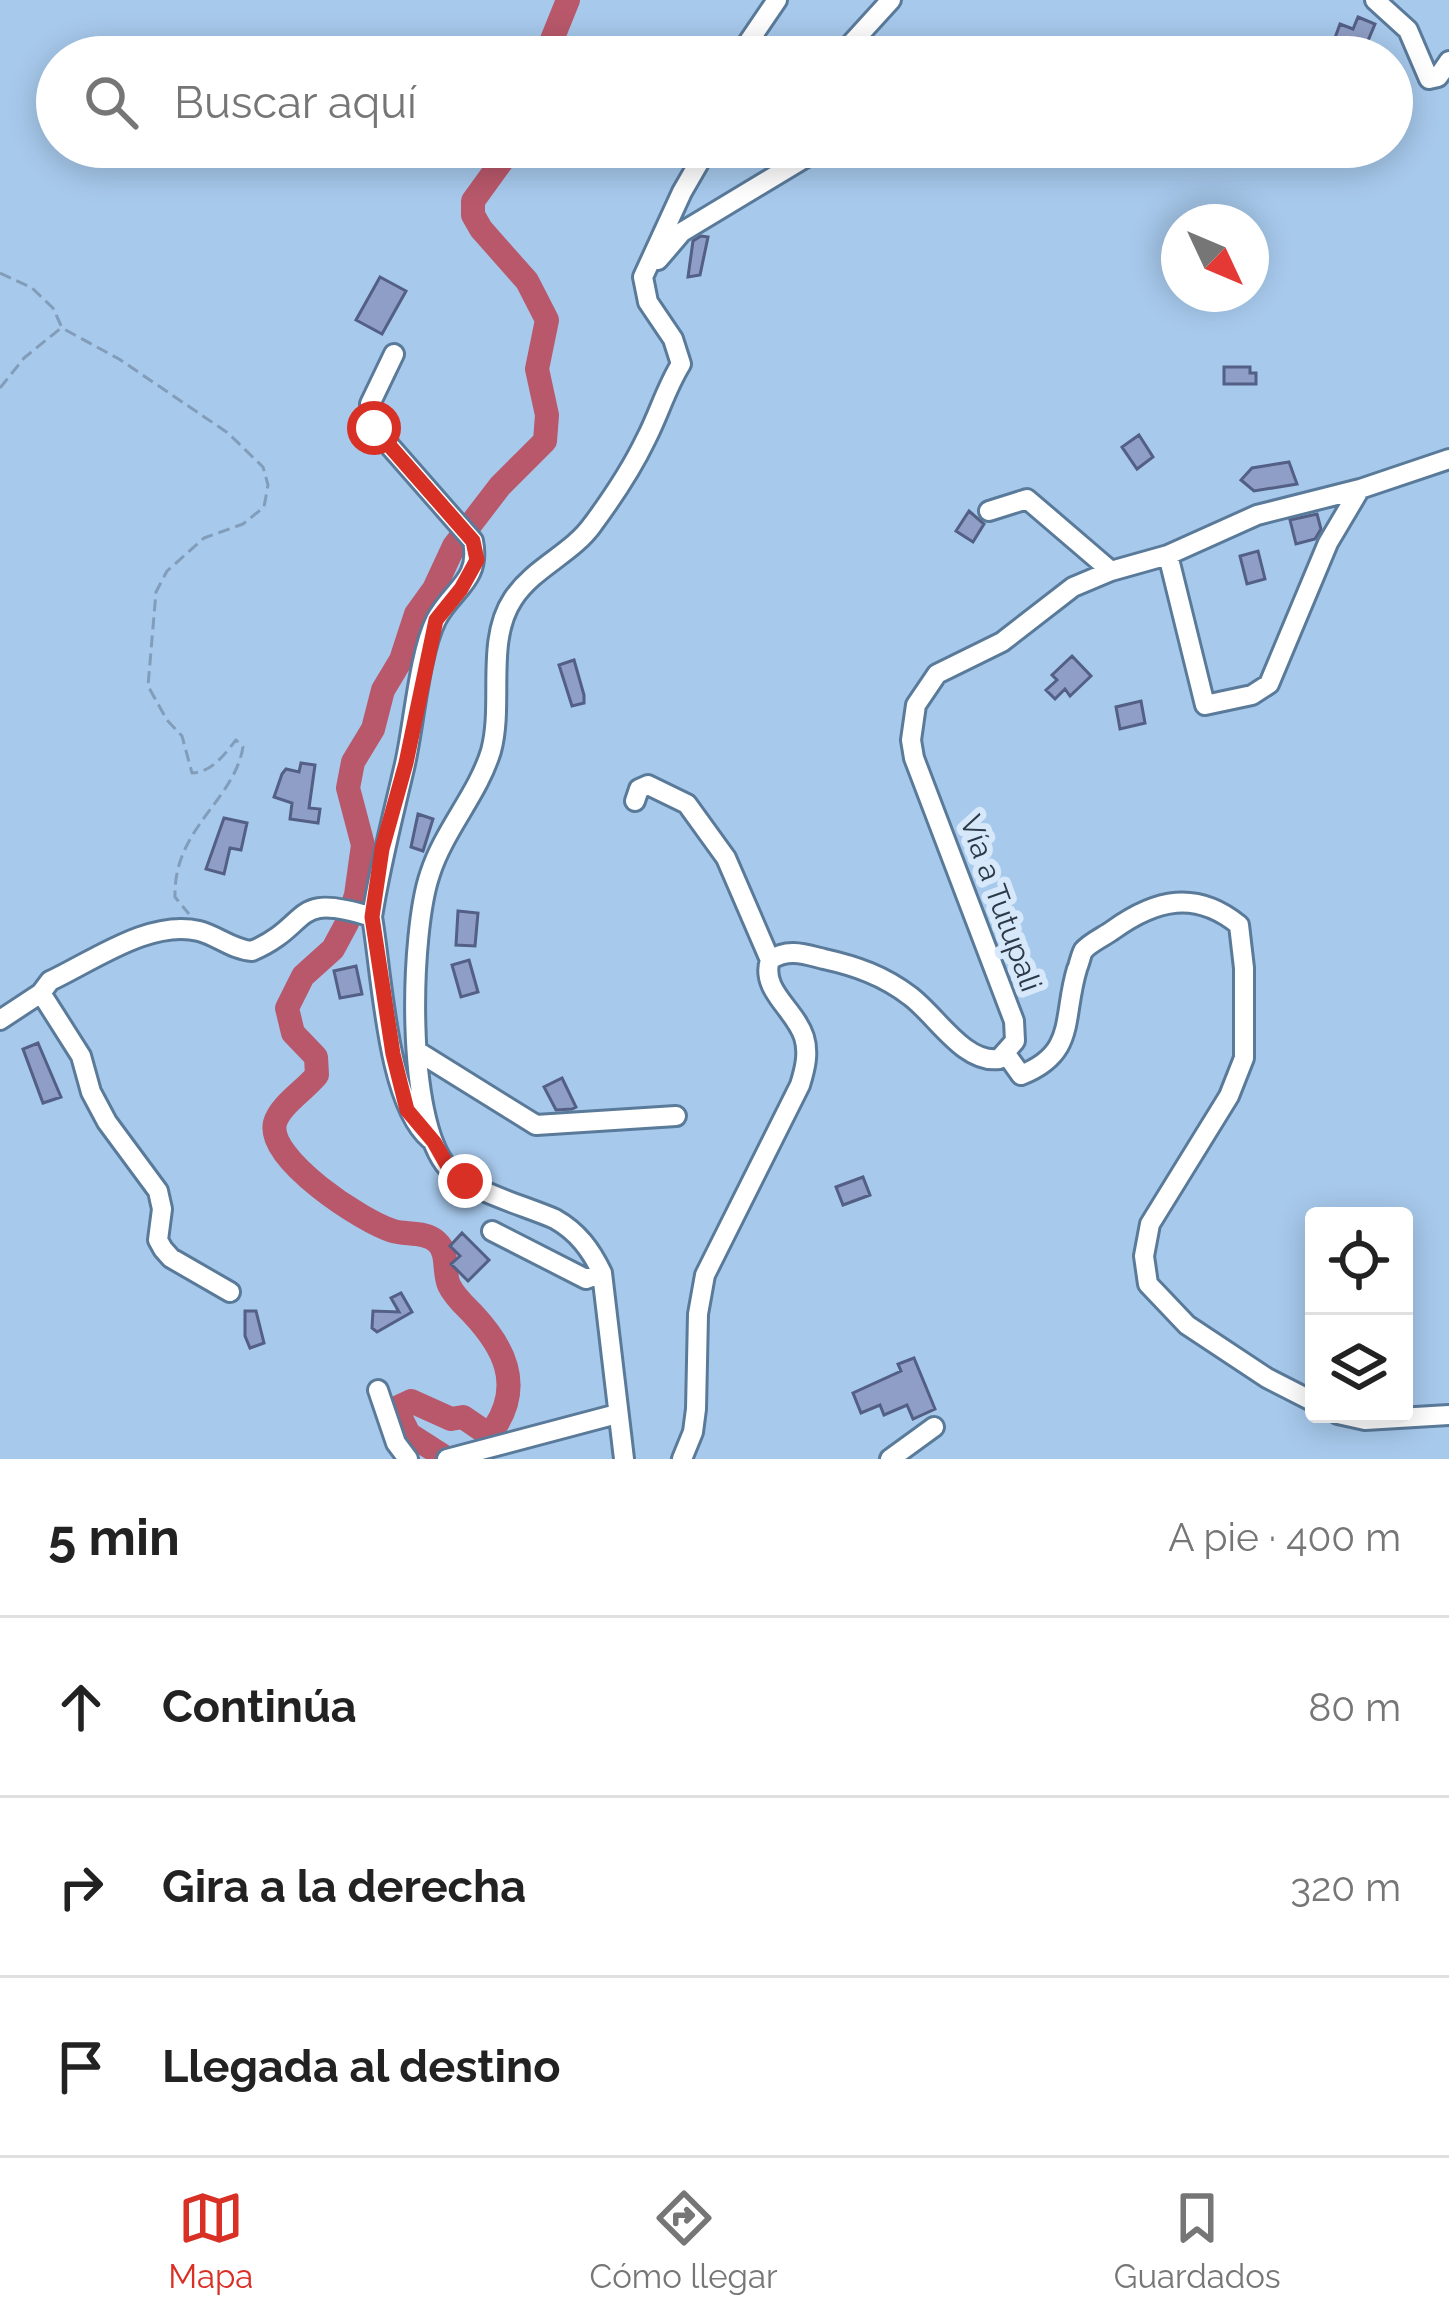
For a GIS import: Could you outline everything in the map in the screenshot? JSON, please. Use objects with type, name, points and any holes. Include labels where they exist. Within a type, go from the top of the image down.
[{"type":"street","points":[[752,36],[777,0]]},
{"type":"street","points":[[858,36],[891,0]]},
{"type":"street","points":[[1375,0],[1411,36]]},
{"type":"street","points":[[1413,41],[1430,79],[1438,77],[1449,62]]},
{"type":"street","points":[[434,1142],[417,1051],[418,919],[430,874],[488,759],[496,726],[504,620],[512,601],[592,525],[648,436],[681,364],[673,339],[648,302],[644,277],[696,168]]},
{"type":"street","points":[[644,277],[682,232],[788,168]]},
{"type":"street","points":[[394,355],[370,404],[374,428],[473,541],[477,560],[436,620],[406,763],[366,916],[393,1054],[407,1110],[451,1172],[569,1227],[592,1253],[602,1273],[624,1459]]},
{"type":"street","name":"Vía a Tutupali","points":[[1006,1054],[1016,1041],[1014,1021],[910,740],[916,705],[938,674],[1002,643],[1073,587],[1111,571],[1168,555],[1257,514],[1360,489],[1449,459]]},
{"type":"street","points":[[1168,555],[1205,704],[1252,694],[1268,684],[1282,658],[1328,543],[1360,489]]},
{"type":"street","points":[[989,511],[1027,499],[1111,571]]},
{"type":"street","points":[[635,801],[638,789],[648,784],[687,804],[726,858],[770,960],[769,983],[802,1032],[806,1062],[800,1084],[705,1275],[698,1314],[696,1408],[682,1459]]},
{"type":"street","points":[[770,960],[793,952],[869,971],[913,998],[974,1054],[994,1060],[1006,1054],[1021,1075],[1039,1068],[1060,1048],[1082,952],[1138,912],[1194,900],[1219,908],[1238,925],[1244,968],[1244,1058],[1229,1096],[1150,1224],[1144,1256],[1148,1284],[1187,1325],[1305,1397]]},
{"type":"street","points":[[0,1020],[50,982],[141,937],[174,929],[199,931],[252,951],[308,910],[336,905],[366,916]]},
{"type":"street","points":[[41,993],[81,1056],[91,1092],[107,1121],[158,1191],[162,1209],[158,1240],[163,1249],[230,1292]]},
{"type":"street","points":[[417,1051],[536,1125],[676,1116]]},
{"type":"street","points":[[492,1231],[586,1279],[602,1273]]},
{"type":"street","points":[[378,1390],[396,1443],[408,1459]]},
{"type":"street","points":[[456,1455],[617,1414]]},
{"type":"street","points":[[1413,1417],[1449,1415]]},
{"type":"street","points":[[890,1459],[934,1427]]},
{"type":"path","points":[[0,273],[32,287],[52,308],[62,328],[119,358],[228,434],[263,467],[268,485],[263,507],[243,524],[204,538],[166,571],[156,592],[148,686],[182,736],[192,773],[221,759],[236,740],[243,747],[183,849],[175,897],[199,931]]},
{"type":"path","points":[[0,388],[24,358],[62,328]]},
{"type":"building","points":[[1358,17],[1375,24],[1370,36],[1336,36],[1340,24],[1353,29]]},
{"type":"building","points":[[708,237],[700,275],[688,277],[693,241]]},
{"type":"building","points":[[380,277],[406,291],[382,334],[356,320]]},
{"type":"building","points":[[1224,367],[1250,367],[1250,373],[1256,373],[1256,384],[1224,384]]},
{"type":"building","points":[[1139,435],[1153,457],[1137,469],[1122,447]]},
{"type":"building","points":[[1289,462],[1297,484],[1254,491],[1241,480],[1252,468]]},
{"type":"building","points":[[969,511],[984,524],[973,542],[956,531]]},
{"type":"building","points":[[1317,514],[1321,529],[1315,539],[1296,544],[1290,520]]},
{"type":"building","points":[[1258,551],[1265,579],[1247,584],[1240,556]]},
{"type":"building","points":[[1072,656],[1091,676],[1070,696],[1065,689],[1055,699],[1046,690],[1057,680],[1052,675]]},
{"type":"building","points":[[574,660],[584,703],[572,706],[559,665]]},
{"type":"building","points":[[1141,701],[1145,723],[1120,729],[1116,707]]},
{"type":"building","points":[[301,763],[315,765],[309,808],[320,809],[318,823],[290,819],[292,803],[274,797],[282,774],[286,769],[299,772]]},
{"type":"building","points":[[418,814],[433,819],[423,851],[411,847]]},
{"type":"building","points":[[224,818],[247,823],[241,850],[230,848],[224,874],[206,869]]},
{"type":"building","points":[[458,911],[478,913],[475,946],[456,945]]},
{"type":"building","points":[[469,960],[478,992],[461,997],[452,965]]},
{"type":"building","points":[[356,966],[362,994],[340,998],[334,971]]},
{"type":"building","points":[[38,1043],[61,1097],[43,1103],[23,1049]]},
{"type":"building","points":[[562,1078],[576,1107],[572,1109],[556,1110],[544,1087]]},
{"type":"building","points":[[863,1177],[870,1195],[843,1205],[836,1187]]},
{"type":"building","points":[[462,1233],[489,1260],[468,1281],[451,1264],[460,1256],[450,1246]]},
{"type":"building","points":[[401,1293],[412,1312],[377,1332],[372,1328],[373,1311],[399,1312],[391,1298]]},
{"type":"building","points":[[245,1311],[256,1311],[264,1343],[250,1348],[245,1336]]},
{"type":"building","points":[[914,1358],[935,1409],[913,1419],[907,1405],[884,1415],[880,1405],[861,1413],[853,1393],[901,1371],[898,1364]]},
{"type":"waterway","points":[[553,36],[568,0]]},
{"type":"waterway","points":[[448,1459],[409,1434],[396,1408],[411,1401],[451,1419],[463,1417],[485,1432],[495,1427],[508,1396],[501,1353],[451,1289],[437,1242],[379,1225],[319,1187],[285,1154],[276,1138],[275,1123],[317,1075],[316,1057],[293,1033],[287,1008],[303,976],[333,949],[356,895],[363,845],[348,788],[353,762],[373,729],[383,690],[401,660],[416,614],[454,546],[500,486],[545,441],[547,415],[537,369],[547,320],[527,281],[473,215],[473,201],[497,168]]},
{"type":"route","points":[[374,428],[473,541],[477,560],[436,620],[406,763],[382,849],[372,917],[393,1054],[407,1110],[451,1172],[465,1181]]}]
